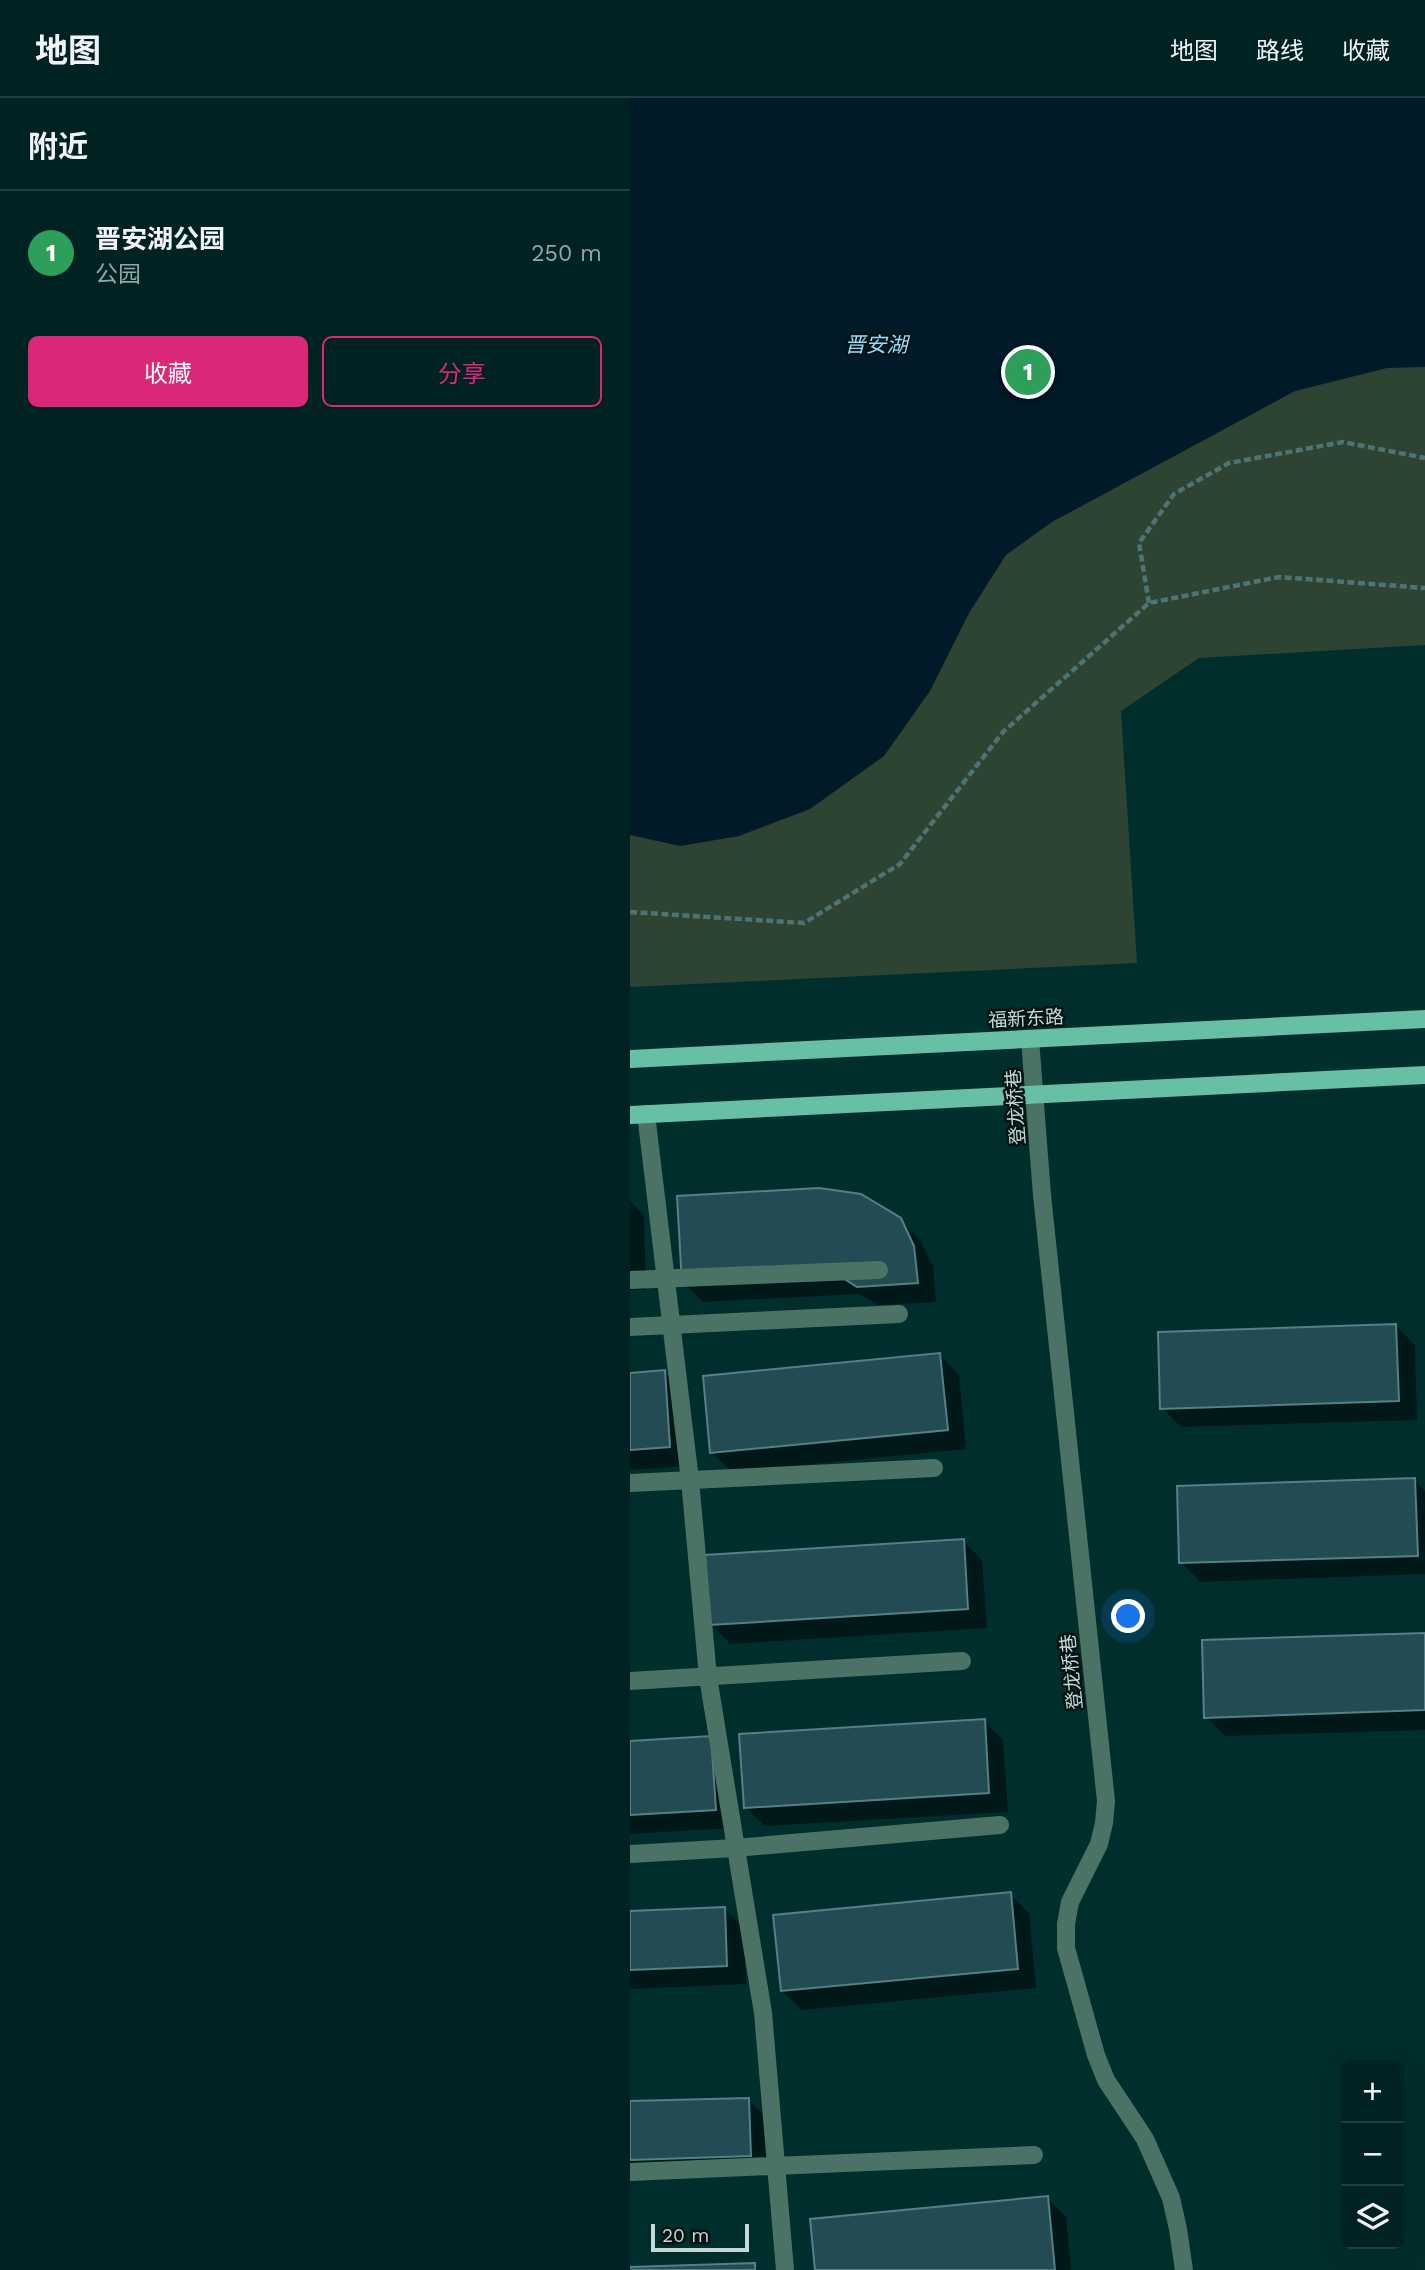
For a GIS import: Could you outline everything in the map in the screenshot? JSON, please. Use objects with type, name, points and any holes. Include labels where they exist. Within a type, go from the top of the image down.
[{"type":"main road","name":"福新东路","points":[[630,1059],[1425,1019]]},
{"type":"main road","points":[[638,1115],[1425,1075]]},
{"type":"street","name":"登龙桥巷","points":[[1030,1039],[1042,1195],[1105,1801],[1104,1823],[1099,1843],[1070,1902],[1066,1948],[1096,2055],[1106,2080],[1145,2139],[1167,2188],[1178,2229],[1184,2270]]},
{"type":"street","points":[[638,1115],[665,1279],[690,1480],[708,1677],[763,2013],[785,2270]]},
{"type":"street","points":[[630,1280],[879,1270]]},
{"type":"street","points":[[630,1327],[899,1314]]},
{"type":"street","points":[[630,1483],[934,1468]]},
{"type":"street","points":[[630,1681],[962,1661]]},
{"type":"street","points":[[630,1854],[735,1848],[1000,1825]]},
{"type":"street","points":[[630,2172],[1034,2155]]},
{"type":"path","points":[[1149,603],[1139,543],[1174,494],[1229,463],[1343,442],[1425,458]]},
{"type":"path","points":[[630,912],[804,923],[900,864],[1003,732],[1149,603],[1279,576],[1425,588]]},
{"type":"green space","name":"晋安湖","points":[[630,98],[1425,98],[1425,645],[1199,658],[1121,711],[1137,963],[630,987]]},
{"type":"water","name":"晋安湖","points":[[630,98],[1425,98],[1425,367],[1387,368],[1295,391],[1052,522],[1006,555],[969,613],[930,691],[884,756],[810,809],[739,836],[680,846],[630,835]]},
{"type":"building","points":[[819,1188],[861,1194],[901,1218],[914,1246],[918,1283],[857,1287],[838,1275],[682,1284],[677,1196]]},
{"type":"building","points":[[1396,1324],[1399,1401],[1160,1409],[1158,1332]]},
{"type":"building","points":[[940,1353],[948,1430],[710,1453],[703,1376]]},
{"type":"building","points":[[665,1370],[670,1447],[630,1450],[630,1373]]},
{"type":"building","points":[[1415,1478],[1418,1556],[1179,1563],[1177,1486]]},
{"type":"building","points":[[964,1539],[968,1609],[710,1625],[705,1555]]},
{"type":"building","points":[[1425,1633],[1425,1710],[1204,1718],[1202,1640]]},
{"type":"building","points":[[985,1719],[989,1793],[744,1808],[739,1734]]},
{"type":"building","points":[[711,1736],[716,1810],[630,1815],[630,1741]]},
{"type":"building","points":[[1011,1892],[1018,1969],[781,1991],[773,1915]]},
{"type":"building","points":[[725,1907],[727,1966],[630,1970],[630,1911]]},
{"type":"building","points":[[749,2098],[751,2156],[630,2160],[630,2101]]},
{"type":"building","points":[[1048,2196],[1055,2270],[815,2270],[810,2219]]},
{"type":"building","points":[[755,2263],[755,2270],[630,2270],[630,2267]]},
{"type":"place","name":"晋安湖公园","points":[[1028,372]]}]
